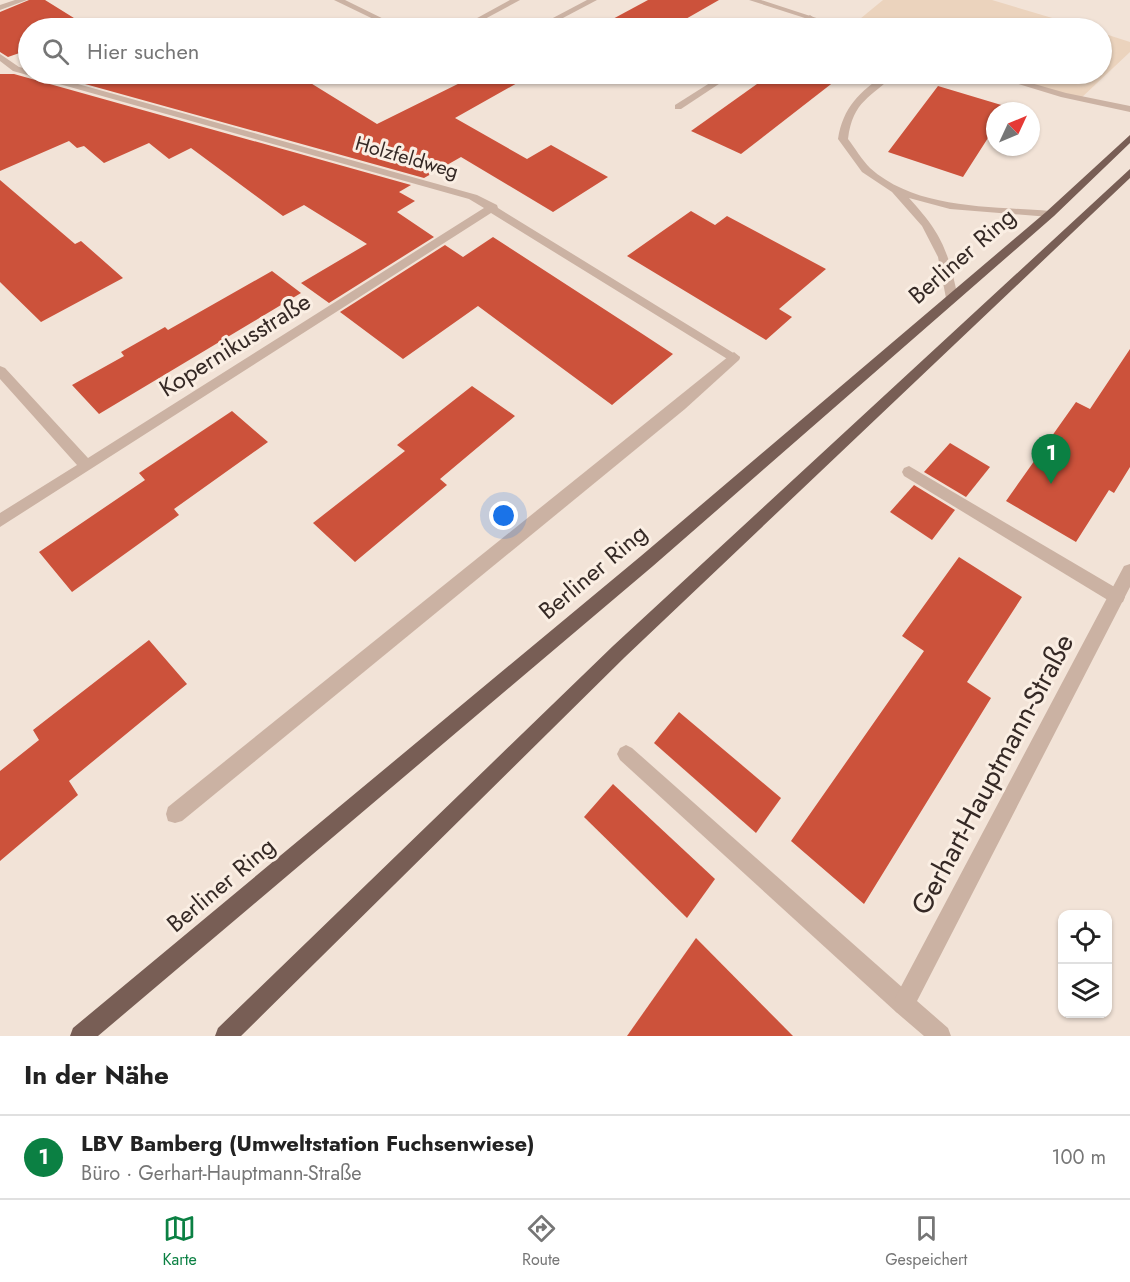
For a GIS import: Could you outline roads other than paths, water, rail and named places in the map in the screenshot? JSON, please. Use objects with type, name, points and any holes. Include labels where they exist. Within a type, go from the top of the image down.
[{"type":"main road","name":"Berliner Ring","points":[[81,1036],[638,568],[1050,214],[1130,138]]},
{"type":"main road","points":[[226,1036],[450,814],[676,597],[1032,267],[1130,172]]},
{"type":"street","points":[[0,8],[23,0]]},
{"type":"street","points":[[338,0],[377,18]]},
{"type":"street","points":[[483,18],[516,0]]},
{"type":"street","points":[[558,18],[593,0]]},
{"type":"street","points":[[753,0],[810,18]]},
{"type":"street","points":[[0,57],[18,70]]},
{"type":"street","name":"Holzfeldweg","points":[[70,84],[446,187],[493,207],[734,357],[680,405],[175,814]]},
{"type":"street","points":[[678,107],[714,84]]},
{"type":"street","points":[[877,84],[858,98],[844,118],[843,139],[866,170],[896,190],[927,224],[944,257],[952,298]]},
{"type":"street","points":[[1026,84],[1130,109]]},
{"type":"street","points":[[896,190],[950,206],[1050,214]]},
{"type":"street","name":"Kopernikusstraße","points":[[0,521],[493,207]]},
{"type":"street","points":[[0,371],[87,466]]},
{"type":"street","points":[[909,472],[1116,597]]},
{"type":"street","name":"Gerhart-Hauptmann-Straße","points":[[904,1004],[1130,571]]},
{"type":"street","points":[[626,754],[940,1036]]},
{"type":"place","name":"LBV Bamberg (Umweltstation Fuchsenwiese)","points":[[1051,484]]}]
